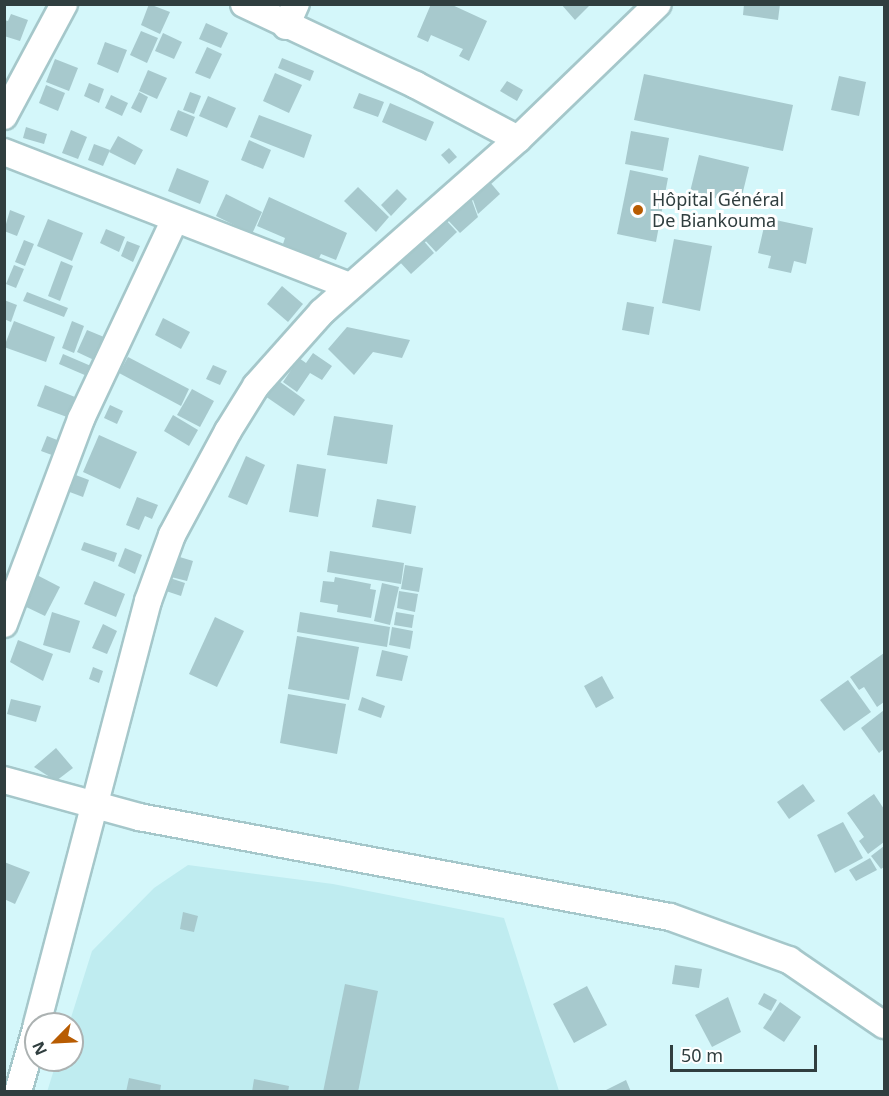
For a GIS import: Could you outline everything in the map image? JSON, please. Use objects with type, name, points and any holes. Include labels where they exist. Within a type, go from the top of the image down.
[{"type":"street","points":[[4,116],[64,4]]},
{"type":"street","points":[[244,4],[291,15],[518,139]]},
{"type":"street","points":[[41,1012],[63,938],[94,805],[148,601],[172,535],[256,386],[350,286],[518,139],[658,4]]},
{"type":"street","points":[[4,152],[174,221],[350,286]]},
{"type":"street","points":[[4,624],[81,419],[174,221]]},
{"type":"street","points":[[4,780],[94,805],[222,833],[670,917],[789,960],[885,1025]]},
{"type":"street","points":[[18,1092],[24,1071]]},
{"type":"shaded area","points":[[188,865],[333,884],[504,918],[559,1091],[47,1092],[53,1072],[84,1072],[84,1012],[73,1012],[92,951],[154,888]]},
{"type":"building","points":[[149,4],[170,12],[160,34],[141,25]]},
{"type":"building","points":[[431,4],[450,4],[487,21],[469,61],[459,56],[463,49],[431,35],[428,42],[417,37]]},
{"type":"building","points":[[561,4],[591,4],[575,20]]},
{"type":"building","points":[[744,4],[780,4],[778,20],[743,15]]},
{"type":"building","points":[[11,14],[28,20],[20,41],[4,36],[4,20],[8,21]]},
{"type":"building","points":[[206,23],[228,33],[221,48],[199,39]]},
{"type":"building","points":[[141,31],[158,38],[147,63],[130,55]]},
{"type":"building","points":[[163,33],[182,42],[174,59],[155,51]]},
{"type":"building","points":[[105,42],[127,50],[118,73],[97,64]]},
{"type":"building","points":[[207,47],[222,54],[210,79],[195,73]]},
{"type":"building","points":[[282,58],[314,71],[310,81],[278,68]]},
{"type":"building","points":[[55,59],[78,68],[69,91],[46,82]]},
{"type":"building","points":[[148,70],[167,78],[157,99],[139,91]]},
{"type":"building","points":[[275,73],[302,85],[289,113],[263,101]]},
{"type":"building","points":[[644,74],[793,105],[783,151],[634,120]]},
{"type":"building","points":[[839,76],[866,82],[859,116],[831,110]]},
{"type":"building","points":[[507,81],[523,90],[517,101],[500,91]]},
{"type":"building","points":[[89,83],[104,89],[99,103],[84,96]]},
{"type":"building","points":[[46,85],[65,93],[58,111],[39,103]]},
{"type":"building","points":[[139,92],[148,97],[141,113],[131,108]]},
{"type":"building","points":[[190,92],[201,96],[194,114],[183,110]]},
{"type":"building","points":[[359,93],[384,102],[378,117],[353,108]]},
{"type":"building","points":[[111,95],[128,103],[122,116],[105,108]]},
{"type":"building","points":[[208,96],[236,108],[227,128],[199,116]]},
{"type":"building","points":[[390,103],[434,122],[426,141],[382,122]]},
{"type":"building","points":[[178,110],[195,117],[187,137],[170,130]]},
{"type":"building","points":[[259,115],[312,135],[304,158],[250,137]]},
{"type":"building","points":[[26,127],[47,134],[44,144],[23,138]]},
{"type":"building","points":[[71,130],[87,137],[78,159],[62,153]]},
{"type":"building","points":[[631,131],[669,138],[663,171],[625,164]]},
{"type":"building","points":[[118,136],[143,150],[135,165],[109,152]]},
{"type":"building","points":[[249,140],[271,150],[263,169],[241,160]]},
{"type":"building","points":[[94,144],[110,150],[103,166],[88,160]]},
{"type":"building","points":[[449,148],[457,157],[449,164],[441,155]]},
{"type":"building","points":[[699,155],[749,167],[740,204],[690,192]]},
{"type":"building","points":[[177,168],[209,181],[200,204],[168,191]]},
{"type":"building","points":[[630,170],[668,178],[656,242],[617,234]]},
{"type":"building","points":[[489,181],[500,194],[478,214],[472,197]]},
{"type":"building","points":[[358,187],[389,217],[376,232],[344,201]]},
{"type":"building","points":[[397,189],[407,199],[391,216],[381,205]]},
{"type":"building","points":[[226,194],[262,212],[252,234],[216,216]]},
{"type":"building","points":[[470,195],[478,217],[460,233],[445,217]]},
{"type":"building","points":[[269,197],[347,233],[336,260],[321,254],[318,260],[283,244],[285,238],[257,226]]},
{"type":"building","points":[[10,210],[25,216],[17,236],[4,231]]},
{"type":"building","points":[[444,218],[457,232],[436,252],[423,238]]},
{"type":"building","points":[[766,218],[813,228],[806,264],[794,261],[791,273],[768,268],[771,256],[758,253]]},
{"type":"building","points":[[48,219],[83,233],[72,261],[37,246]]},
{"type":"building","points":[[106,229],[125,237],[119,252],[100,243]]},
{"type":"building","points":[[422,239],[434,253],[411,274],[398,260]]},
{"type":"building","points":[[674,239],[712,246],[700,311],[662,303]]},
{"type":"building","points":[[24,240],[34,244],[25,266],[15,262]]},
{"type":"building","points":[[127,241],[140,246],[133,262],[121,256]]},
{"type":"building","points":[[61,261],[73,266],[60,301],[48,296]]},
{"type":"building","points":[[14,265],[24,269],[16,288],[6,284]]},
{"type":"building","points":[[282,286],[303,304],[288,322],[267,304]]},
{"type":"building","points":[[27,292],[68,308],[64,317],[23,301]]},
{"type":"building","points":[[4,300],[17,305],[11,322],[4,319]]},
{"type":"building","points":[[627,302],[654,307],[649,335],[622,330]]},
{"type":"building","points":[[163,318],[190,332],[181,349],[155,335]]},
{"type":"building","points":[[14,321],[55,337],[46,362],[4,347]]},
{"type":"building","points":[[72,321],[84,326],[74,353],[62,348]]},
{"type":"building","points":[[347,327],[410,340],[402,358],[373,352],[354,375],[328,349]]},
{"type":"building","points":[[87,330],[104,337],[94,360],[77,352]]},
{"type":"building","points":[[313,353],[332,366],[322,380],[310,373],[297,392],[283,382],[299,358],[306,363]]},
{"type":"building","points":[[63,354],[91,366],[87,376],[59,364]]},
{"type":"building","points":[[128,357],[189,389],[181,406],[119,373]]},
{"type":"building","points":[[213,365],[227,371],[220,385],[206,379]]},
{"type":"building","points":[[276,379],[305,400],[294,416],[265,396]]},
{"type":"building","points":[[45,385],[75,397],[67,417],[37,406]]},
{"type":"building","points":[[192,389],[214,401],[200,427],[177,415]]},
{"type":"building","points":[[110,405],[123,411],[117,424],[104,418]]},
{"type":"building","points":[[173,415],[198,430],[189,446],[164,431]]},
{"type":"building","points":[[334,416],[393,425],[387,464],[327,455]]},
{"type":"building","points":[[99,435],[137,452],[120,489],[83,472]]},
{"type":"building","points":[[47,436],[65,443],[60,458],[41,451]]},
{"type":"building","points":[[246,456],[265,465],[247,505],[228,497]]},
{"type":"building","points":[[297,464],[326,469],[318,517],[289,512]]},
{"type":"building","points":[[73,474],[89,480],[83,497],[67,491]]},
{"type":"building","points":[[137,497],[158,505],[152,519],[145,516],[139,530],[126,525]]},
{"type":"building","points":[[377,499],[416,506],[411,534],[372,527]]},
{"type":"building","points":[[84,542],[117,553],[114,562],[81,550]]},
{"type":"building","points":[[125,548],[142,555],[135,574],[118,566]]},
{"type":"building","points":[[330,551],[404,563],[401,584],[327,572]]},
{"type":"building","points":[[173,555],[193,561],[187,581],[167,576]]},
{"type":"building","points":[[405,565],[423,568],[419,592],[401,589]]},
{"type":"building","points":[[35,574],[60,587],[45,616],[20,604]]},
{"type":"building","points":[[335,577],[371,584],[370,589],[376,590],[371,618],[337,612],[338,605],[320,602],[323,581],[334,582]]},
{"type":"building","points":[[170,578],[185,583],[181,596],[166,591]]},
{"type":"building","points":[[94,581],[125,594],[116,617],[84,604]]},
{"type":"building","points":[[382,583],[399,587],[390,625],[374,621]]},
{"type":"building","points":[[399,591],[418,594],[415,612],[397,608]]},
{"type":"building","points":[[52,612],[80,621],[70,653],[43,645]]},
{"type":"building","points":[[300,612],[390,627],[387,647],[297,632]]},
{"type":"building","points":[[396,612],[414,615],[412,628],[394,625]]},
{"type":"building","points":[[215,617],[244,631],[217,687],[189,674]]},
{"type":"building","points":[[103,624],[117,631],[107,654],[92,648]]},
{"type":"building","points":[[392,627],[413,631],[410,649],[389,645]]},
{"type":"building","points":[[297,636],[359,647],[349,700],[288,689]]},
{"type":"building","points":[[18,640],[53,654],[43,681],[10,662]]},
{"type":"building","points":[[382,650],[408,656],[402,681],[376,676]]},
{"type":"building","points":[[884,653],[884,702],[877,707],[864,687],[859,690],[850,677]]},
{"type":"building","points":[[93,667],[103,671],[99,683],[89,679]]},
{"type":"building","points":[[602,676],[614,698],[596,708],[584,686]]},
{"type":"building","points":[[848,680],[871,712],[844,731],[820,700]]},
{"type":"building","points":[[288,694],[346,704],[337,754],[280,743]]},
{"type":"building","points":[[362,697],[385,706],[381,718],[358,710]]},
{"type":"building","points":[[11,699],[41,706],[36,722],[7,714]]},
{"type":"building","points":[[884,710],[884,749],[879,753],[861,728]]},
{"type":"building","points":[[56,748],[73,768],[56,781],[34,767]]},
{"type":"building","points":[[803,784],[815,801],[789,819],[777,802]]},
{"type":"building","points":[[874,794],[884,809],[884,842],[868,854],[859,841],[864,837],[847,813]]},
{"type":"building","points":[[843,822],[863,858],[835,873],[817,835]]},
{"type":"building","points":[[884,846],[884,867],[881,869],[871,856]]},
{"type":"building","points":[[870,858],[877,870],[856,881],[849,870]]},
{"type":"building","points":[[4,862],[30,872],[15,904],[4,899]]},
{"type":"building","points":[[183,912],[198,916],[194,932],[180,929]]},
{"type":"building","points":[[675,965],[702,969],[699,988],[672,984]]},
{"type":"building","points":[[345,984],[378,991],[358,1092],[323,1092]]},
{"type":"building","points":[[587,986],[607,1025],[574,1043],[553,1004]]},
{"type":"building","points":[[764,993],[777,1000],[771,1011],[758,1004]]},
{"type":"building","points":[[728,997],[741,1032],[712,1047],[695,1015]]},
{"type":"building","points":[[780,1002],[801,1017],[784,1042],[763,1028]]},
{"type":"building","points":[[129,1078],[161,1085],[160,1092],[126,1092]]},
{"type":"building","points":[[254,1079],[289,1086],[288,1092],[252,1092]]},
{"type":"building","points":[[626,1080],[631,1092],[602,1092]]},
{"type":"place","name":"Hôpital Général De Biankouma","points":[[638,210]]}]
